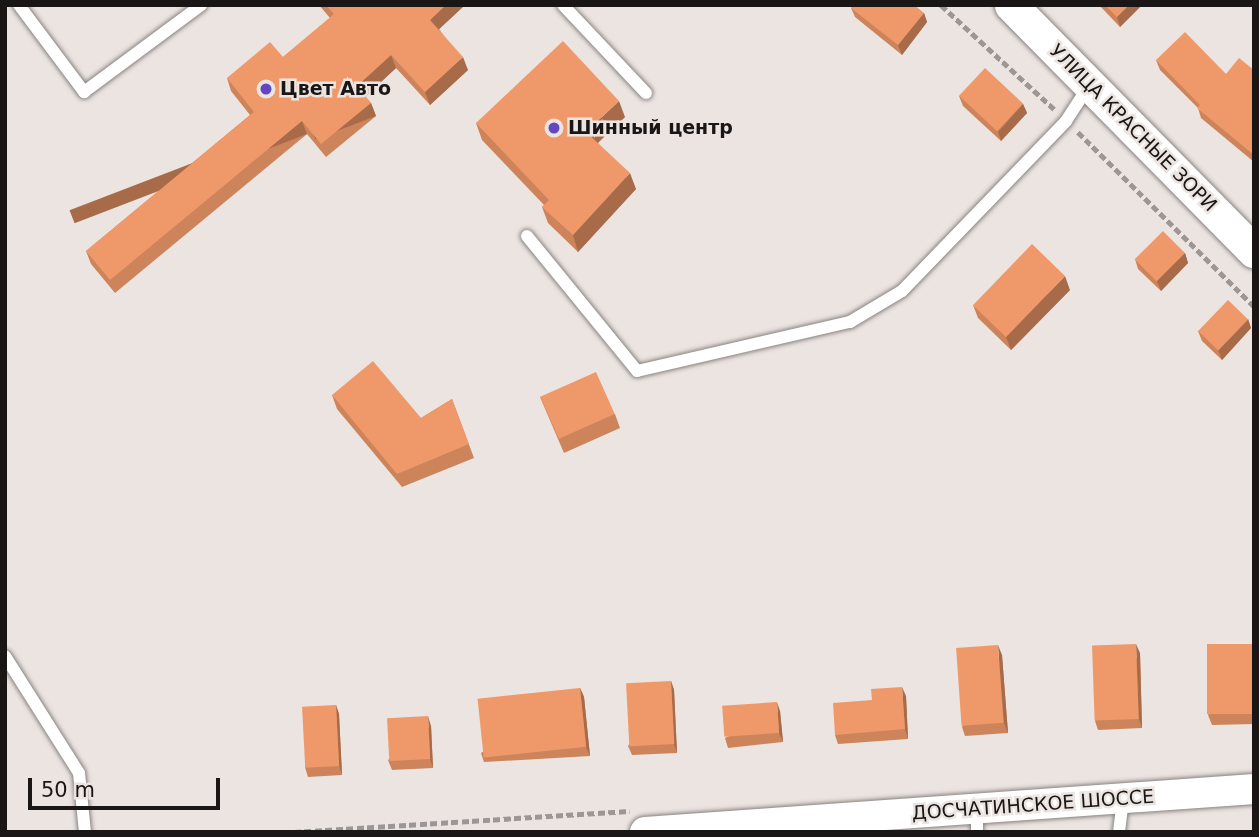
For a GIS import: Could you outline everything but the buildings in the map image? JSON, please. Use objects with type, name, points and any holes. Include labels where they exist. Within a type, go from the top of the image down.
[{"type":"main road","name":"УЛИЦА КРАСНЫЕ ЗОРИ","points":[[1011,5],[1254,251]]},
{"type":"street","name":"ДОСЧАТИНСКОЕ ШОССЕ","points":[[645,832],[977,821],[1123,800],[1254,789]]},
{"type":"lane","points":[[19,5],[84,92],[201,5]]},
{"type":"lane","points":[[563,5],[646,93]]},
{"type":"lane","points":[[527,236],[637,371],[850,322],[902,291],[1066,121],[1090,84]]},
{"type":"lane","points":[[5,656],[79,773],[85,832]]},
{"type":"lane","points":[[1119,832],[1123,800]]},
{"type":"path","points":[[942,5],[1066,121],[1254,306]]},
{"type":"place","name":"Цвет Авто","points":[[266,89]]},
{"type":"place","name":"Шинный центр","points":[[554,128]]}]
